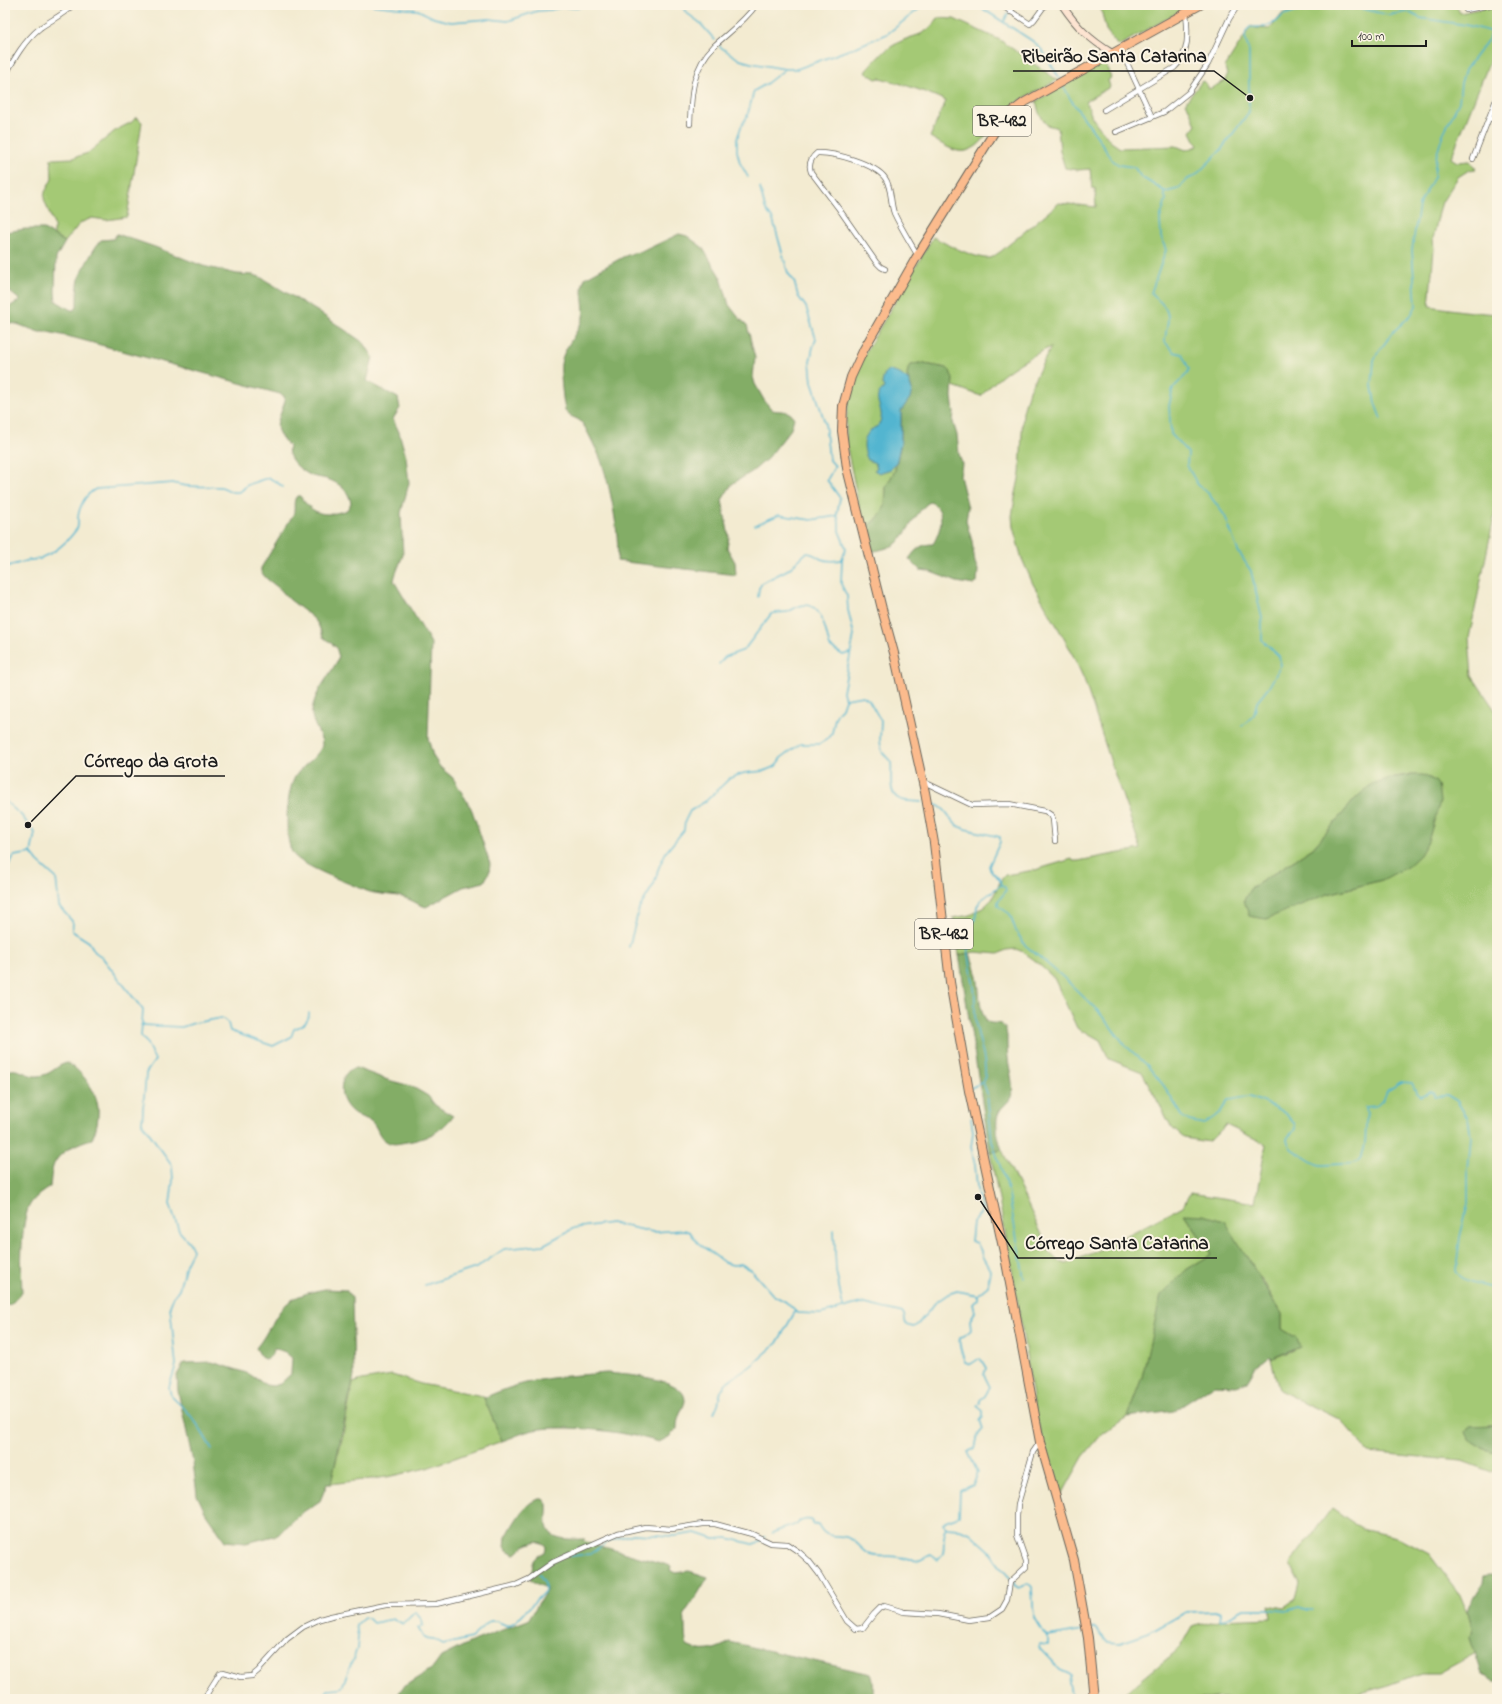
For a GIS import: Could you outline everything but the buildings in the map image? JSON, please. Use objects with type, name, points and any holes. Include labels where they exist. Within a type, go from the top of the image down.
[{"type":"highway","name":"BR-482","points":[[1094,1699],[1088,1638],[1074,1560],[1040,1442],[1008,1271],[966,1075],[950,982],[934,843],[922,781],[894,653],[850,485],[844,449],[842,418],[845,396],[856,362],[918,256],[998,126],[1018,106],[1112,52],[1200,5]]},
{"type":"street","points":[[5,76],[15,56],[28,40],[40,28],[73,5]]},
{"type":"street","points":[[690,124],[693,82],[703,61],[713,47],[746,18],[756,5]]},
{"type":"street","points":[[1001,5],[1027,23],[1032,23],[1045,5]]},
{"type":"street","points":[[1010,12],[1014,5]]},
{"type":"street","points":[[1062,5],[1086,36],[1112,52]]},
{"type":"street","points":[[1116,132],[1164,112],[1175,105],[1195,85],[1208,64],[1231,14],[1238,5]]},
{"type":"street","points":[[1466,10],[1490,5]]},
{"type":"street","points":[[1104,110],[1174,68],[1179,62],[1188,40],[1186,12]]},
{"type":"street","points":[[1120,48],[1152,117]]},
{"type":"street","points":[[1473,159],[1497,97]]},
{"type":"street","points":[[1489,118],[1497,120]]},
{"type":"street","points":[[885,269],[876,262],[839,208],[811,172],[809,167],[810,162],[817,153],[838,155],[870,168],[884,176],[887,181],[894,212],[918,256]]},
{"type":"street","points":[[922,781],[972,805],[1009,804],[1045,811],[1051,815],[1053,820],[1054,840]]},
{"type":"street","points":[[205,1699],[220,1673],[223,1672],[241,1677],[252,1676],[287,1640],[303,1627],[320,1619],[386,1605],[436,1604],[516,1585],[530,1579],[553,1562],[618,1533],[645,1527],[672,1529],[703,1524],[715,1524],[752,1534],[771,1543],[787,1544],[800,1552],[809,1561],[819,1574],[847,1621],[852,1627],[859,1630],[863,1628],[880,1608],[884,1606],[904,1612],[938,1614],[970,1620],[990,1617],[997,1613],[1005,1604],[1010,1582],[1024,1570],[1026,1564],[1017,1535],[1018,1504],[1033,1452],[1040,1442]]},
{"type":"green space","points":[[1100,5],[1191,5],[1118,46],[1106,30]]},
{"type":"green space","points":[[1308,5],[1456,5],[1460,13],[1497,5],[1497,43],[1451,158],[1457,162],[1470,161],[1476,169],[1469,170],[1458,177],[1442,202],[1433,239],[1434,249],[1429,306],[1497,314],[1497,503],[1469,638],[1472,676],[1497,713],[1497,1425],[1488,1425],[1470,1441],[1485,1449],[1497,1452],[1497,1474],[1462,1461],[1369,1452],[1341,1420],[1279,1390],[1271,1359],[1294,1350],[1297,1339],[1282,1329],[1282,1314],[1262,1279],[1184,1214],[1212,1254],[1186,1270],[1127,1417],[1102,1434],[1083,1457],[1059,1500],[1036,1416],[1014,1280],[990,1152],[1002,1150],[1051,1254],[1058,1261],[1066,1264],[1095,1252],[1183,1206],[1190,1193],[1255,1203],[1266,1144],[1226,1125],[1209,1142],[1184,1138],[1172,1128],[1142,1072],[1109,1059],[1100,1040],[1084,1031],[1083,1033],[1077,1028],[1054,978],[1033,959],[1016,949],[1006,950],[999,954],[975,952],[959,955],[953,918],[970,915],[985,906],[992,899],[1005,875],[1035,870],[1072,859],[1073,861],[1078,861],[1141,849],[1084,679],[1070,649],[1033,584],[1022,559],[1013,527],[1012,516],[1020,474],[1023,412],[1029,390],[1051,347],[1031,357],[1004,374],[981,396],[953,386],[950,371],[947,368],[919,363],[911,365],[907,375],[910,383],[901,419],[895,470],[886,487],[885,506],[878,518],[870,524],[863,525],[846,443],[846,422],[849,398],[861,360],[933,237],[969,254],[990,258],[1000,252],[1059,203],[1096,207],[1095,188],[1092,188],[1090,169],[1078,170],[1065,168],[1060,151],[1058,128],[1047,125],[1039,113],[1036,101],[1105,62],[1111,78],[1108,80],[1110,87],[1086,101],[1092,117],[1111,142],[1120,148],[1176,146],[1186,150],[1198,146],[1191,132],[1196,125],[1186,102],[1202,81],[1206,83],[1209,89],[1225,81],[1227,75],[1225,67],[1251,26],[1270,29],[1283,13]],"holes":[[[1408,775],[1430,778],[1438,785],[1430,835],[1382,880],[1328,894],[1250,889],[1313,848],[1356,798],[1390,778]]]},
{"type":"green space","points":[[938,18],[954,19],[1000,40],[1057,80],[1009,108],[996,121],[980,143],[972,149],[966,151],[957,151],[930,137],[946,101],[905,85],[880,78],[876,79],[865,72],[887,49],[902,41],[923,33],[933,25]]},
{"type":"green space","points":[[136,117],[142,122],[127,217],[106,220],[92,218],[87,220],[80,223],[65,242],[54,235],[54,225],[44,199],[45,192],[52,179],[51,159],[73,158],[88,153],[116,130],[132,122]]},
{"type":"green space","points":[[25,229],[44,229],[65,242],[56,258],[55,292],[56,301],[71,310],[74,310],[77,307],[77,290],[79,279],[98,243],[101,240],[113,239],[117,234],[203,266],[237,274],[260,277],[317,311],[364,343],[373,357],[367,381],[398,398],[400,408],[393,419],[399,432],[406,457],[409,483],[401,513],[403,555],[394,581],[431,643],[428,738],[433,756],[440,767],[453,778],[471,808],[490,864],[489,873],[484,882],[463,887],[426,907],[402,897],[367,891],[306,864],[293,854],[288,840],[287,830],[288,801],[290,791],[295,777],[321,748],[321,740],[312,716],[313,704],[319,690],[339,657],[336,647],[323,637],[318,624],[312,617],[267,579],[261,572],[261,568],[293,515],[297,496],[300,496],[310,508],[326,514],[347,510],[351,503],[350,498],[341,486],[327,479],[312,476],[299,468],[292,460],[288,451],[289,446],[279,434],[277,425],[285,401],[284,396],[75,338],[48,332],[39,332],[17,324],[9,323],[5,313],[6,309],[20,300],[5,288],[5,232]]},
{"type":"green space","points":[[679,234],[687,236],[702,247],[721,278],[729,305],[739,318],[747,325],[755,358],[753,377],[755,384],[764,400],[772,410],[790,413],[794,418],[791,429],[768,458],[753,471],[732,484],[722,500],[729,537],[727,548],[735,562],[736,575],[617,561],[618,550],[615,521],[609,488],[601,459],[583,424],[566,412],[564,403],[561,381],[561,364],[564,353],[583,317],[584,307],[582,287],[585,278],[623,257],[641,252]]},
{"type":"green space","points":[[919,363],[947,368],[953,379],[953,422],[962,464],[960,476],[968,508],[966,521],[972,541],[975,563],[978,570],[977,582],[974,585],[957,582],[928,571],[920,570],[909,559],[919,548],[925,545],[933,544],[936,539],[940,527],[941,515],[935,505],[930,502],[918,514],[899,541],[890,547],[870,552],[863,525],[870,524],[878,518],[885,506],[886,487],[895,470],[901,442],[901,411],[912,391],[907,375],[908,369],[911,365]]},
{"type":"green space","points":[[1408,775],[1423,775],[1435,781],[1438,785],[1440,802],[1428,841],[1420,855],[1407,867],[1382,880],[1328,894],[1266,919],[1249,916],[1244,900],[1250,889],[1313,848],[1356,798],[1372,784],[1390,778]]},
{"type":"green space","points":[[970,953],[977,975],[983,1014],[987,1021],[990,1023],[1000,1024],[1005,1029],[1012,1083],[1011,1097],[1001,1109],[997,1118],[998,1134],[1002,1150],[990,1152],[959,955]]},
{"type":"green space","points":[[67,1063],[81,1074],[90,1085],[96,1097],[98,1106],[97,1126],[92,1139],[82,1142],[61,1154],[55,1162],[51,1174],[50,1187],[35,1198],[27,1210],[23,1233],[22,1292],[11,1304],[5,1306],[5,1072],[10,1070],[18,1070],[30,1075],[38,1076],[47,1074]]},
{"type":"green space","points":[[356,1068],[388,1080],[411,1086],[428,1096],[435,1105],[453,1116],[448,1122],[427,1137],[414,1141],[394,1144],[389,1143],[381,1137],[376,1127],[370,1120],[362,1118],[348,1108],[343,1099],[341,1089],[344,1077],[349,1071]]},
{"type":"green space","points":[[1184,1214],[1204,1215],[1225,1221],[1282,1314],[1282,1329],[1297,1338],[1300,1346],[1271,1359],[1270,1356],[1256,1367],[1247,1382],[1237,1386],[1214,1385],[1174,1411],[1127,1417],[1142,1377],[1161,1295],[1186,1270],[1212,1254]]},
{"type":"green space","points":[[325,1289],[346,1290],[352,1298],[354,1376],[331,1484],[327,1484],[320,1501],[300,1514],[278,1535],[246,1543],[225,1541],[205,1512],[197,1495],[193,1462],[178,1391],[177,1375],[184,1363],[212,1362],[249,1374],[266,1385],[273,1386],[280,1384],[291,1374],[292,1358],[285,1352],[274,1348],[271,1356],[266,1359],[262,1358],[256,1348],[283,1307],[294,1298],[301,1295]]},
{"type":"green space","points":[[607,1373],[639,1376],[675,1386],[682,1392],[685,1400],[678,1420],[677,1429],[669,1437],[659,1442],[614,1432],[562,1428],[534,1430],[502,1441],[483,1396],[486,1397],[516,1386],[545,1379]]},
{"type":"green space","points":[[392,1375],[421,1384],[483,1396],[502,1441],[427,1468],[387,1477],[330,1484],[342,1439],[353,1383]]},
{"type":"green space","points":[[1497,1425],[1497,1452],[1487,1450],[1473,1443],[1465,1432],[1469,1426]]},
{"type":"green space","points":[[539,1499],[543,1499],[547,1504],[548,1530],[556,1537],[585,1539],[583,1541],[671,1566],[670,1570],[675,1573],[689,1571],[708,1577],[684,1614],[687,1646],[698,1650],[709,1650],[730,1642],[871,1674],[873,1680],[874,1699],[399,1699],[399,1693],[403,1687],[433,1668],[441,1657],[471,1642],[528,1620],[546,1591],[546,1588],[530,1580],[534,1561],[545,1552],[546,1547],[544,1544],[537,1541],[524,1546],[514,1554],[507,1550],[505,1546],[506,1537],[516,1520],[528,1505]]},
{"type":"green space","points":[[1332,1508],[1362,1529],[1397,1537],[1429,1554],[1461,1596],[1472,1628],[1470,1637],[1476,1653],[1439,1673],[1422,1673],[1389,1685],[1340,1699],[1118,1699],[1180,1648],[1192,1627],[1219,1620],[1271,1618],[1269,1605],[1283,1608],[1296,1599],[1300,1584],[1290,1564]]},
{"type":"green space","points":[[1484,1576],[1497,1576],[1497,1681],[1492,1681],[1482,1674],[1470,1637],[1472,1628],[1468,1613],[1470,1605],[1483,1584]]},
{"type":"water","points":[[888,370],[900,374],[909,381],[912,391],[910,398],[901,411],[901,442],[896,464],[891,469],[879,473],[874,470],[877,468],[875,463],[868,460],[864,450],[864,445],[866,436],[878,426],[881,420],[878,395],[884,387],[882,384],[883,378]]},
{"type":"waterway","points":[[372,5],[418,10],[434,18],[451,22],[489,19],[508,21],[537,11],[563,7],[577,8],[584,5]]},
{"type":"waterway","points":[[682,5],[688,14],[699,22],[715,40]]},
{"type":"waterway","points":[[719,46],[740,60],[785,69],[797,69],[887,34],[924,5]]},
{"type":"waterway","points":[[977,5],[1034,42],[1042,50],[1060,79]]},
{"type":"waterway","points":[[1062,84],[1071,100],[1099,139],[1111,159],[1119,165],[1134,167],[1141,177],[1166,192],[1178,189],[1188,179],[1195,176],[1220,151],[1249,112],[1249,51],[1245,37],[1246,31],[1250,27],[1264,27],[1276,22],[1283,15],[1317,5]]},
{"type":"waterway","points":[[1323,5],[1334,8],[1355,7],[1388,15],[1408,12],[1420,18],[1466,25],[1497,33]]},
{"type":"waterway","points":[[1004,22],[1008,13]]},
{"type":"waterway","points":[[1381,419],[1375,403],[1372,386],[1374,360],[1394,331],[1411,315],[1416,306],[1412,250],[1419,205],[1434,177],[1436,157],[1443,134],[1459,102],[1461,83],[1465,70],[1490,37],[1492,32]]},
{"type":"waterway","points":[[748,177],[740,163],[737,151],[737,139],[741,127],[747,117],[754,91],[784,70]]},
{"type":"waterway","points":[[760,188],[765,208],[773,220],[788,273],[794,281],[798,296],[806,307],[816,339],[810,362],[812,382],[825,423],[829,459],[835,466],[827,480],[840,498],[837,514],[839,531],[846,548],[842,559],[841,584],[847,596],[848,610],[854,635],[843,692],[845,699]]},
{"type":"waterway","points":[[1165,191],[1164,194],[1166,199],[1160,219],[1161,237],[1166,250],[1151,293],[1163,305],[1168,314],[1165,342],[1174,352],[1182,354],[1189,369],[1187,374],[1173,388],[1169,406],[1171,434],[1188,453],[1187,465],[1196,482],[1208,493],[1225,516],[1238,551],[1251,571],[1262,618],[1262,640],[1279,656],[1281,665],[1269,687],[1257,702],[1254,715],[1242,726]]},
{"type":"waterway","points":[[5,567],[30,560],[40,559],[62,545],[77,529],[78,518],[83,501],[92,491],[96,489],[173,483],[185,486],[221,487],[231,492],[238,492],[249,484],[268,479],[273,480],[283,487]]},
{"type":"waterway","points":[[755,525],[779,515],[811,520],[837,516]]},
{"type":"waterway","points":[[758,597],[759,588],[762,583],[789,569],[806,553],[813,554],[826,561],[842,560]]},
{"type":"waterway","points":[[719,664],[725,657],[744,650],[771,614],[787,612],[804,605],[816,609],[820,614],[830,647],[843,655],[850,653]]},
{"type":"waterway","points":[[845,699],[863,696],[869,700],[881,721],[880,741],[882,752],[891,762],[891,784],[894,794],[897,798],[902,800],[922,802]]},
{"type":"waterway","points":[[629,947],[639,909],[654,884],[659,867],[666,852],[684,830],[685,821],[690,811],[706,801],[730,778],[744,773],[764,771],[776,766],[781,758],[800,744],[819,744],[827,739],[832,733],[835,718],[842,708],[845,699]]},
{"type":"waterway","points":[[5,801],[21,815],[35,833],[31,853],[38,862],[56,878],[59,906],[72,921],[72,931],[89,942],[95,952],[102,957],[143,1010],[141,1036],[146,1042],[155,1060],[146,1073],[142,1123],[172,1165],[173,1180],[170,1204],[179,1231],[189,1242],[193,1250],[186,1264],[179,1289],[170,1306],[176,1365],[169,1387],[171,1396],[187,1411],[197,1424],[212,1449]]},
{"type":"waterway","points":[[931,804],[937,805],[945,811],[953,822],[960,827],[1000,837],[1000,842],[989,866],[998,877],[1001,885]]},
{"type":"waterway","points":[[5,873],[14,856],[32,853]]},
{"type":"waterway","points":[[1001,885],[1005,887],[1006,891],[998,901],[998,906],[1010,914],[1016,931],[1025,945],[1063,977],[1098,1011],[1126,1046],[1147,1065],[1164,1086],[1183,1117],[1189,1121],[1204,1124],[1220,1113],[1228,1100],[1250,1097],[1276,1108],[1293,1121],[1295,1128],[1287,1139],[1293,1150],[1308,1160],[1321,1165],[1350,1164],[1358,1161],[1364,1150],[1366,1138],[1366,1107],[1376,1106],[1383,1101],[1387,1091],[1401,1082],[1412,1083],[1417,1094],[1420,1096],[1430,1092],[1434,1093],[1434,1097],[1447,1095],[1457,1101],[1468,1119],[1471,1136],[1468,1171],[1468,1204],[1460,1237],[1456,1271],[1464,1279],[1497,1288]]},
{"type":"waterway","points":[[971,1088],[983,1082],[985,1070],[976,1025],[975,993],[968,951],[967,928],[975,921],[977,906],[982,899],[1001,885]]},
{"type":"waterway","points":[[141,1025],[182,1027],[194,1023],[222,1018],[228,1023],[230,1031],[273,1046],[291,1037],[294,1029],[306,1022],[309,1013]]},
{"type":"waterway","points":[[983,1082],[987,1093],[992,1141],[1008,1190],[1024,1278]]},
{"type":"waterway","points":[[947,1528],[944,1524],[945,1521],[959,1516],[960,1491],[973,1485],[978,1473],[968,1452],[975,1448],[978,1435],[983,1429],[980,1420],[983,1416],[983,1411],[977,1406],[980,1404],[980,1400],[985,1396],[990,1387],[984,1375],[986,1368],[980,1358],[971,1364],[965,1362],[960,1343],[960,1337],[964,1336],[971,1330],[970,1320],[975,1312],[973,1304],[978,1299],[978,1294],[988,1286],[990,1270],[977,1243],[971,1241],[973,1222],[981,1213],[982,1208],[978,1197],[975,1165],[971,1147],[973,1132],[971,1118]]},
{"type":"waterway","points":[[425,1285],[476,1268],[504,1249],[543,1245],[574,1228],[611,1223],[653,1232],[684,1230],[690,1232],[698,1243],[725,1263],[733,1265],[741,1264],[751,1270],[773,1295],[786,1302],[797,1313],[821,1314],[861,1303],[903,1313],[907,1325],[914,1327],[935,1303],[948,1294],[957,1291],[978,1295]]},
{"type":"waterway","points":[[834,1230],[836,1271],[843,1307]]},
{"type":"waterway","points":[[714,1413],[721,1391],[726,1383],[751,1366],[777,1343],[795,1312]]},
{"type":"waterway","points":[[772,1533],[792,1526],[803,1520],[811,1520],[814,1525],[818,1524],[824,1533],[831,1536],[849,1538],[871,1555],[896,1556],[915,1561],[922,1560],[931,1555],[938,1560],[941,1558],[944,1550],[944,1536],[947,1528]]},
{"type":"waterway","points":[[947,1528],[960,1529],[970,1533],[989,1550],[999,1565],[1011,1578]]},
{"type":"waterway","points":[[570,1556],[590,1554],[608,1541],[633,1534],[675,1536],[696,1533],[714,1539],[728,1538],[752,1544],[757,1544],[765,1537]]},
{"type":"waterway","points":[[321,1699],[328,1690],[339,1689],[342,1687],[357,1649],[358,1637],[356,1625],[364,1618],[368,1618],[373,1623],[394,1619],[403,1624],[415,1612],[422,1620],[423,1626],[418,1628],[424,1638],[434,1639],[443,1645],[471,1638],[490,1621],[496,1621],[508,1626],[515,1622],[545,1591],[545,1583],[539,1574]]},
{"type":"waterway","points":[[1014,1581],[1014,1585],[1019,1588],[1028,1584],[1032,1588],[1034,1618],[1040,1628],[1048,1636]]},
{"type":"waterway","points":[[1092,1629],[1096,1628],[1108,1642],[1120,1643],[1149,1633],[1186,1612],[1219,1611],[1221,1614],[1220,1619],[1222,1620],[1243,1609],[1285,1611],[1299,1607],[1307,1610],[1313,1610]]},
{"type":"waterway","points":[[1048,1636],[1083,1630]]},
{"type":"waterway","points":[[1048,1636],[1048,1645],[1039,1644],[1038,1647],[1060,1670],[1071,1675],[1069,1683],[1071,1694],[1070,1699]]},
{"type":"place","name":"Ribeirão Santa Catarina","points":[[1250,98]]},
{"type":"place","name":"Córrego da Grota","points":[[28,825]]},
{"type":"place","name":"Córrego Santa Catarina","points":[[978,1197]]}]
